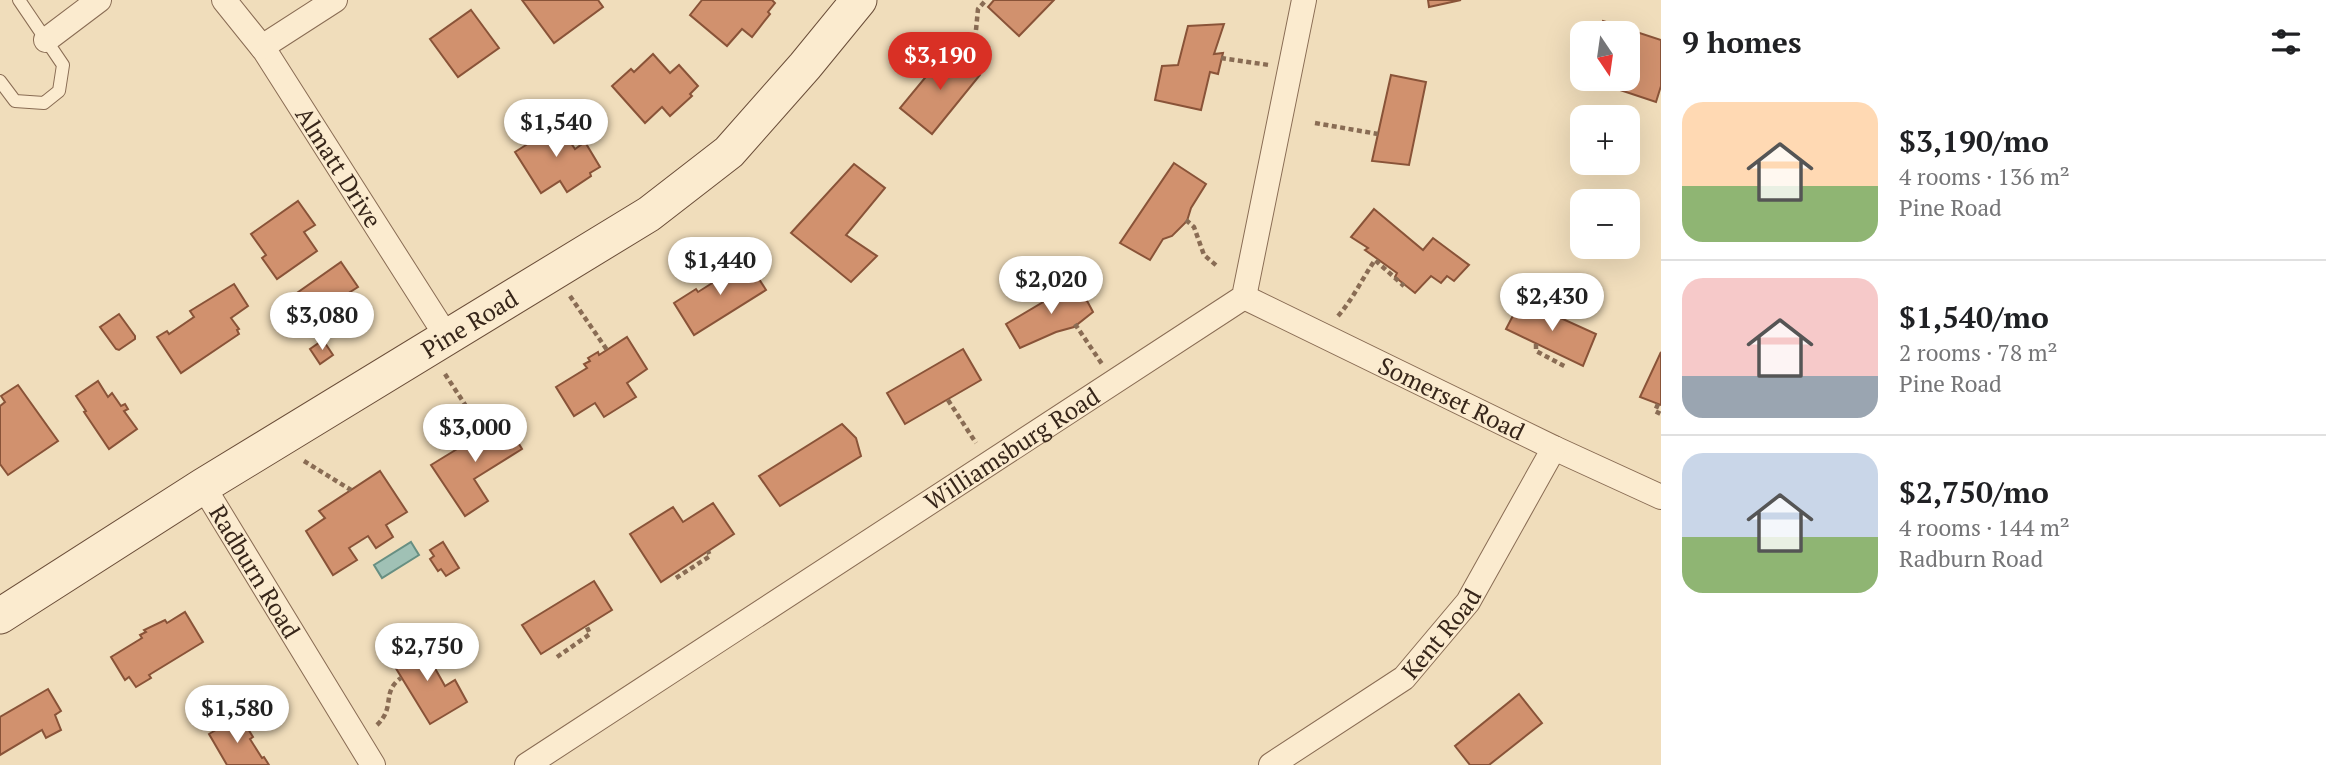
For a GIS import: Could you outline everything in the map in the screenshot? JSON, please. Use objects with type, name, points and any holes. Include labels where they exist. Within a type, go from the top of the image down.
[{"type":"street","points":[[46,40],[99,0]]},
{"type":"street","name":"Almatt Drive","points":[[224,0],[262,47],[447,337]]},
{"type":"street","points":[[262,47],[335,0]]},
{"type":"street","name":"Pine Road","points":[[0,615],[203,486],[649,214],[729,152],[859,0]]},
{"type":"street","points":[[1244,297],[1304,0]]},
{"type":"street","name":"Somerset Road","points":[[1244,297],[1553,448],[1661,497]]},
{"type":"street","name":"Williamsburg Road","points":[[527,765],[1244,297]]},
{"type":"street","name":"Kent Road","points":[[1271,765],[1404,678],[1468,602],[1553,448]]},
{"type":"street","name":"Radburn Road","points":[[203,486],[373,765]]},
{"type":"lane","points":[[0,81],[15,101],[44,103],[59,91],[62,65],[19,0]]},
{"type":"path","points":[[976,30],[978,9],[986,0]]},
{"type":"path","points":[[1221,58],[1277,67]]},
{"type":"path","points":[[1315,123],[1378,134]]},
{"type":"path","points":[[1186,220],[1194,228],[1204,255],[1217,266]]},
{"type":"path","points":[[1335,319],[1349,303],[1375,260],[1404,286]]},
{"type":"path","points":[[570,295],[607,350]]},
{"type":"path","points":[[1075,324],[1107,369]]},
{"type":"path","points":[[1536,344],[1536,351],[1566,367]]},
{"type":"path","points":[[445,374],[481,429]]},
{"type":"path","points":[[948,400],[981,451]]},
{"type":"path","points":[[1658,404],[1655,411],[1661,414]]},
{"type":"path","points":[[304,461],[351,490]]},
{"type":"path","points":[[676,578],[710,556],[708,551]]},
{"type":"path","points":[[557,657],[590,634],[586,625]]},
{"type":"path","points":[[377,725],[388,710],[389,691],[401,678]]},
{"type":"water","points":[[411,542],[419,555],[382,578],[374,565]]},
{"type":"building","points":[[522,0],[598,0],[603,7],[554,43]]},
{"type":"building","points":[[702,0],[772,0],[775,3],[752,37],[742,29],[727,46],[690,15]]},
{"type":"building","points":[[994,0],[1054,0],[1019,36],[988,7]]},
{"type":"building","points":[[1428,0],[1461,0],[1429,7]]},
{"type":"building","points":[[471,10],[499,48],[458,77],[430,39]]},
{"type":"building","points":[[1224,24],[1214,54],[1223,53],[1218,74],[1210,72],[1201,110],[1155,100],[1162,66],[1178,65],[1188,26]]},
{"type":"building","points":[[1640,33],[1661,40],[1661,86],[1656,102],[1623,91],[1640,91]]},
{"type":"building","points":[[948,50],[980,75],[932,134],[900,108]]},
{"type":"building","points":[[653,54],[670,73],[679,65],[698,86],[690,94],[692,96],[670,116],[662,107],[645,123],[612,86],[631,69],[634,72]]},
{"type":"building","points":[[1391,75],[1426,82],[1409,165],[1372,161]]},
{"type":"building","points":[[555,119],[575,149],[585,142],[600,167],[567,192],[560,181],[541,193],[515,152],[537,138],[534,132]]},
{"type":"building","points":[[1174,163],[1206,184],[1191,208],[1187,221],[1172,236],[1163,239],[1150,260],[1120,243]]},
{"type":"building","points":[[854,164],[885,188],[846,235],[877,256],[851,282],[791,233]]},
{"type":"building","points":[[298,201],[315,225],[304,232],[317,251],[277,279],[262,258],[266,255],[251,234]]},
{"type":"building","points":[[1374,209],[1423,250],[1433,238],[1469,265],[1454,281],[1447,276],[1441,283],[1431,276],[1415,293],[1395,277],[1397,273],[1351,237]]},
{"type":"building","points":[[747,260],[766,290],[694,335],[674,303],[696,289],[698,292],[717,280],[715,277]]},
{"type":"building","points":[[341,262],[358,287],[347,294],[360,313],[320,341],[294,295]]},
{"type":"building","points":[[1077,282],[1093,312],[1074,327],[1020,348],[1006,324]]},
{"type":"building","points":[[234,284],[248,306],[231,318],[239,329],[239,334],[181,373],[157,337],[167,331],[169,334],[194,317],[190,311]]},
{"type":"building","points":[[1521,300],[1596,334],[1583,366],[1506,329]]},
{"type":"building","points":[[119,314],[135,339],[119,350],[100,327]]},
{"type":"building","points":[[627,337],[647,369],[627,383],[636,397],[604,417],[595,403],[574,416],[556,387],[587,368],[584,364],[590,361],[588,358],[598,352],[599,355]]},
{"type":"building","points":[[323,340],[333,355],[320,364],[310,349]]},
{"type":"building","points":[[963,349],[981,380],[905,424],[887,393]]},
{"type":"building","points":[[1661,352],[1661,405],[1640,397]]},
{"type":"building","points":[[98,381],[108,397],[112,393],[121,406],[125,404],[128,409],[124,411],[137,429],[109,449],[76,396]]},
{"type":"building","points":[[18,385],[58,441],[8,475],[0,464],[0,406],[5,402],[1,396]]},
{"type":"building","points":[[504,419],[522,449],[474,479],[488,501],[465,516],[431,465],[462,446],[460,443],[465,440],[463,437],[484,428],[485,431]]},
{"type":"building","points":[[842,424],[856,438],[861,456],[780,506],[759,476]]},
{"type":"building","points":[[380,471],[407,512],[386,525],[393,537],[376,548],[368,536],[349,548],[357,560],[333,575],[306,531],[325,518],[319,511]]},
{"type":"building","points":[[713,503],[734,534],[661,582],[630,534],[673,507],[683,522]]},
{"type":"building","points":[[443,542],[459,568],[446,576],[441,569],[438,571],[430,559],[434,556],[430,550]]},
{"type":"building","points":[[594,581],[612,610],[541,654],[522,625]]},
{"type":"building","points":[[185,612],[203,642],[149,675],[151,678],[136,687],[129,677],[125,680],[111,657],[142,638],[140,635],[146,632],[144,630],[165,620],[167,623]]},
{"type":"building","points":[[418,640],[429,658],[432,657],[432,663],[445,686],[455,680],[467,702],[430,724],[389,657]]},
{"type":"building","points":[[48,689],[61,711],[55,715],[61,730],[46,738],[42,730],[0,755],[0,717]]},
{"type":"building","points":[[1519,694],[1542,723],[1489,765],[1470,765],[1455,746]]},
{"type":"building","points":[[240,716],[253,737],[250,739],[269,765],[227,765],[209,734]]}]
